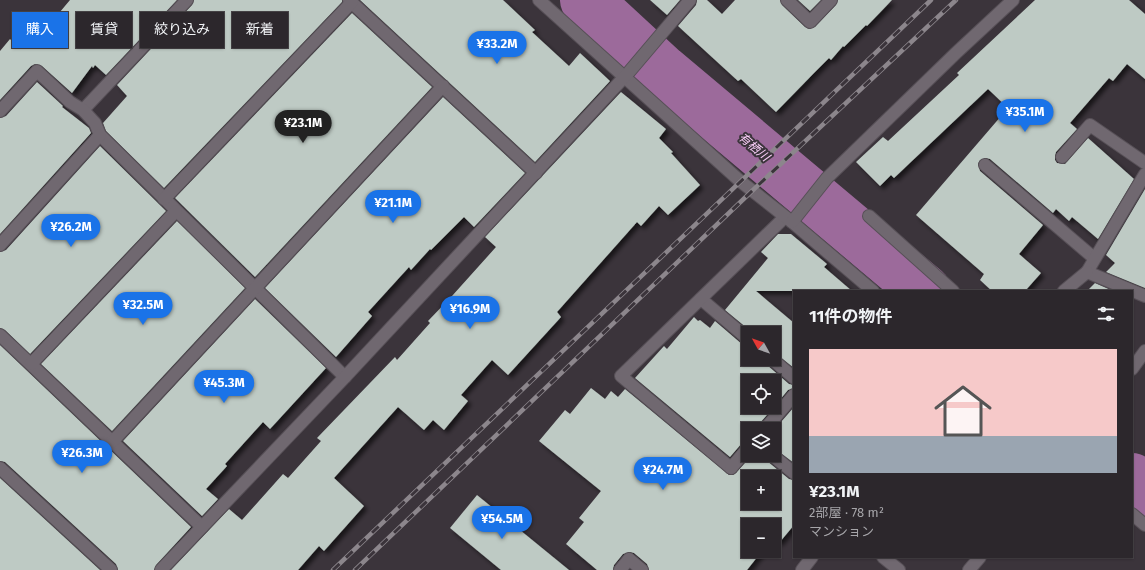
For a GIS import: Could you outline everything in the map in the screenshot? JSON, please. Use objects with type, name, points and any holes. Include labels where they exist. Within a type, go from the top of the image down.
[{"type":"street","points":[[83,110],[187,0]]},
{"type":"street","points":[[539,0],[627,75],[740,181],[792,218],[872,290]]},
{"type":"street","points":[[161,570],[345,377],[627,75],[690,0]]},
{"type":"street","points":[[787,0],[810,22],[831,0]]},
{"type":"street","points":[[741,456],[730,468],[621,376],[701,299],[792,218],[823,182],[956,52],[1013,0]]},
{"type":"street","points":[[164,199],[351,1],[536,173]]},
{"type":"street","points":[[0,111],[37,71],[70,102],[83,110],[96,122],[100,135],[345,377]]},
{"type":"street","points":[[112,442],[443,86]]},
{"type":"street","points":[[1062,157],[1090,125],[1145,163]]},
{"type":"street","points":[[0,245],[100,135]]},
{"type":"street","points":[[985,165],[1094,258]]},
{"type":"street","points":[[1065,290],[1087,272],[1145,174]]},
{"type":"street","points":[[31,364],[176,211]]},
{"type":"street","points":[[869,216],[952,290]]},
{"type":"street","points":[[1087,272],[1130,290]]},
{"type":"street","points":[[1133,291],[1145,296]]},
{"type":"street","points":[[701,299],[741,333]]},
{"type":"street","points":[[0,335],[202,527]]},
{"type":"street","points":[[1133,368],[1145,351]]},
{"type":"street","points":[[780,366],[793,377]]},
{"type":"street","points":[[770,422],[793,396]]},
{"type":"street","points":[[781,462],[793,472]]},
{"type":"street","points":[[0,468],[111,570]]},
{"type":"street","points":[[1133,515],[1145,525]]},
{"type":"street","points":[[802,570],[811,558]]},
{"type":"street","points":[[884,558],[899,570]]},
{"type":"street","points":[[969,570],[979,558]]},
{"type":"street","points":[[620,570],[629,559],[642,570]]},
{"type":"building","points":[[70,0],[177,0],[166,12],[140,12],[140,39],[132,48],[132,12],[76,12],[76,48],[132,48],[106,75],[95,65],[93,68],[92,66],[72,93],[42,66],[35,64],[31,66],[0,100],[0,51],[10,39],[12,41],[12,48],[68,48],[68,12],[60,12]]},
{"type":"building","points":[[194,0],[342,0],[342,2],[164,188],[106,131],[103,123],[127,96],[117,85],[152,48],[224,48],[224,12],[185,12],[192,5]]},
{"type":"building","points":[[360,0],[503,0],[535,30],[532,32],[569,66],[580,53],[610,81],[535,162]]},
{"type":"building","points":[[650,0],[680,0],[667,15]]},
{"type":"building","points":[[697,0],[707,0],[722,14],[735,0],[780,0],[782,5],[809,29],[815,27],[836,5],[838,0],[892,0],[867,26],[866,25],[844,47],[843,46],[831,60],[829,58],[776,112],[741,79],[738,81],[678,26],[696,5]]},
{"type":"building","points":[[798,0],[821,0],[810,11]]},
{"type":"building","points":[[1035,0],[1129,0],[1145,14],[1145,79],[1127,64],[1113,81],[1109,78],[1070,123],[1077,129],[1056,152],[1055,156],[1057,163],[1065,164],[1088,138],[1134,179],[1098,239],[1072,217],[1069,221],[1056,209],[1053,213],[990,159],[986,158],[980,160],[978,164],[980,171],[1043,225],[1019,254],[1041,273],[1026,290],[991,290],[980,280],[984,274],[916,215],[1008,108],[988,89],[894,178],[891,175],[880,186],[856,162],[883,137],[888,141],[959,75],[957,73]]},
{"type":"building","points":[[352,13],[432,87],[255,277],[175,198]]},
{"type":"building","points":[[37,82],[63,106],[62,107],[89,128],[91,133],[0,234],[0,118],[6,116]]},
{"type":"building","points":[[621,92],[666,129],[659,138],[673,152],[671,153],[700,185],[668,215],[659,206],[641,226],[637,222],[557,312],[561,317],[508,375],[492,360],[461,395],[468,401],[444,430],[433,420],[424,430],[398,407],[334,478],[364,506],[324,551],[319,546],[298,570],[171,570],[229,509],[242,520],[283,474],[288,478],[321,441],[317,438],[395,357],[397,360],[430,323],[428,321],[496,247],[485,237]]},
{"type":"building","points":[[443,97],[525,173],[474,227],[464,217],[431,250],[430,249],[411,270],[409,267],[368,312],[372,316],[336,357],[265,288]]},
{"type":"building","points":[[100,146],[166,211],[30,354],[5,330],[0,328],[0,252],[6,250]]},
{"type":"building","points":[[1145,189],[1145,288],[1106,272],[1115,263],[1106,255]]},
{"type":"building","points":[[177,221],[245,288],[112,431],[41,364]]},
{"type":"building","points":[[778,234],[791,234],[827,264],[824,267],[851,290],[756,291],[793,322],[793,367],[781,358],[781,326],[744,326],[725,310],[768,258],[761,252]]},
{"type":"building","points":[[1095,283],[1111,290],[1088,290]]},
{"type":"building","points":[[255,299],[326,368],[270,429],[263,422],[225,464],[227,466],[206,489],[218,499],[202,516],[123,441]]},
{"type":"building","points":[[694,317],[710,328],[715,321],[741,343],[741,366],[768,366],[777,374],[741,374],[741,414],[768,414],[761,422],[741,422],[741,444],[730,457],[635,378],[664,346],[667,349]]},
{"type":"building","points":[[0,345],[191,527],[156,565],[154,570],[118,570],[116,564],[5,462],[0,461]]},
{"type":"building","points":[[781,377],[789,384],[793,385],[793,388],[788,390],[781,398]]},
{"type":"building","points":[[591,388],[605,399],[611,391],[618,397],[625,389],[729,475],[736,473],[746,462],[768,462],[778,470],[741,470],[741,510],[781,510],[781,472],[789,479],[793,480],[793,526],[781,541],[781,518],[741,518],[741,558],[756,558],[747,570],[649,570],[647,564],[634,553],[630,552],[623,554],[614,565],[613,570],[597,570],[566,544],[584,522],[579,518],[601,491],[539,441],[565,410],[570,414]]},
{"type":"building","points":[[793,408],[793,462],[781,453],[781,422]]},
{"type":"building","points":[[0,478],[100,570],[0,570]]},
{"type":"building","points":[[477,495],[569,570],[501,570],[450,528]]},
{"type":"waterway","name":"有栖川","points":[[586,0],[663,71],[924,290]]},
{"type":"waterway","name":"有栖川","points":[[1133,480],[1145,490]]},
{"type":"railway","points":[[333,570],[931,0]]},
{"type":"railway","points":[[355,570],[752,191],[956,0]]}]
